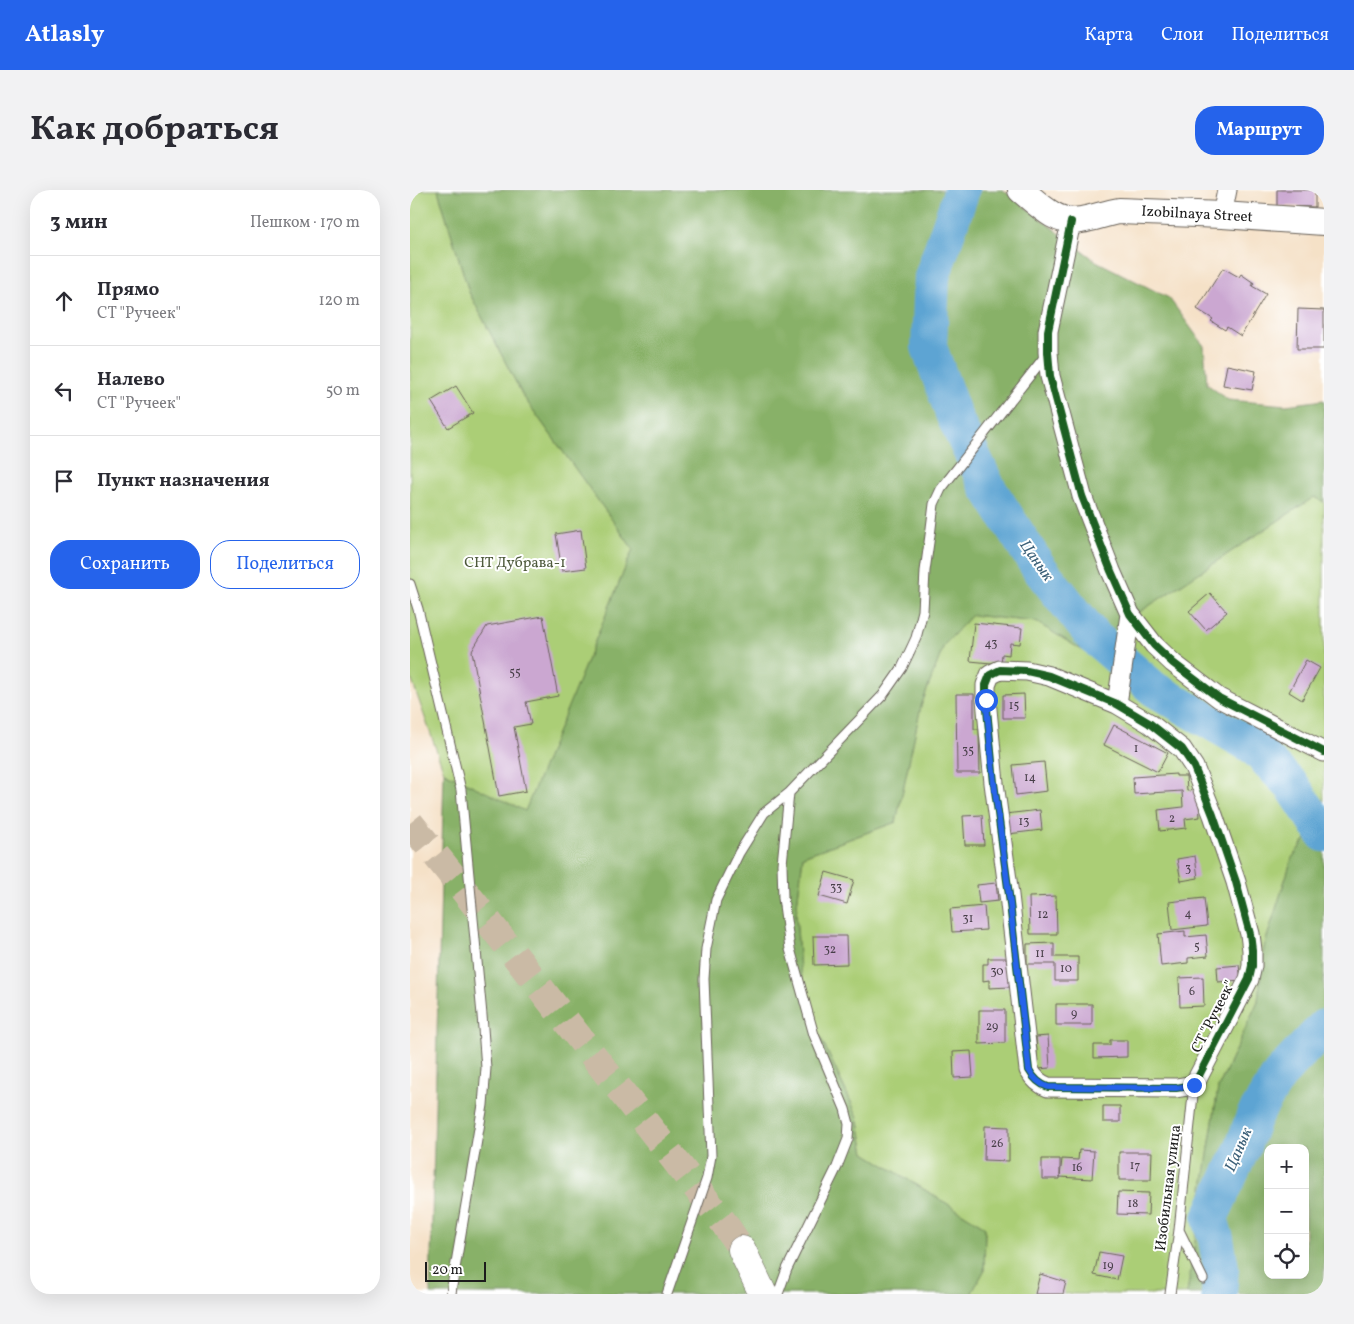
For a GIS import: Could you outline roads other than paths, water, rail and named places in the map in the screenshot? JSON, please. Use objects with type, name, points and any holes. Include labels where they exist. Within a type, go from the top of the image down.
[{"type":"main road","points":[[742,1250],[762,1294]]},
{"type":"street","points":[[1021,190],[1061,217],[1048,331],[1050,376],[1082,496],[1130,614],[1166,657],[1219,698],[1324,752]]},
{"type":"street","points":[[1222,215],[1226,190]]},
{"type":"street","name":"Izobilnaya Street","points":[[1061,217],[1082,220],[1119,211],[1222,215],[1324,222]]},
{"type":"street","points":[[1117,704],[1130,614]]},
{"type":"street","name":"СТ \"Ручеек\"","points":[[1000,670],[1027,671],[1049,676],[1117,704],[1149,723],[1169,738],[1182,749],[1194,767],[1236,882],[1250,934],[1252,966],[1249,980],[1194,1085],[1176,1088],[1048,1087],[1040,1084],[1029,1070],[994,783],[986,700],[986,685],[990,675],[1000,670]]},
{"type":"lane","points":[[666,1294],[707,1178],[711,1156],[704,979],[706,949],[716,900],[738,853],[764,813],[789,793],[883,695],[902,668],[916,638],[923,611],[925,571],[934,504],[941,489],[1048,352]]},
{"type":"lane","points":[[410,584],[418,609],[461,790],[486,1068],[483,1105],[451,1294]]},
{"type":"lane","points":[[778,1294],[787,1269],[837,1167],[848,1139],[849,1124],[814,1035],[790,949],[783,898],[782,864],[789,793]]},
{"type":"lane","name":"Изобильная улица","points":[[1170,1294],[1179,1230],[1194,1085]]},
{"type":"lane","points":[[1179,1230],[1203,1280]]},
{"type":"waterway","name":"Цанык","points":[[962,190],[932,277],[929,347],[954,416],[988,488],[1039,568],[1092,635],[1154,689],[1254,747],[1293,787],[1324,834]]},
{"type":"waterway","name":"Цанык","points":[[1219,1294],[1221,1268],[1210,1218],[1242,1149],[1254,1116],[1280,1074],[1324,1027]]},
{"type":"tunnel","points":[[410,823],[724,1223],[742,1250]]},
{"type":"park label","name":"СНТ Дубрава-1","points":[[515,563]]}]
